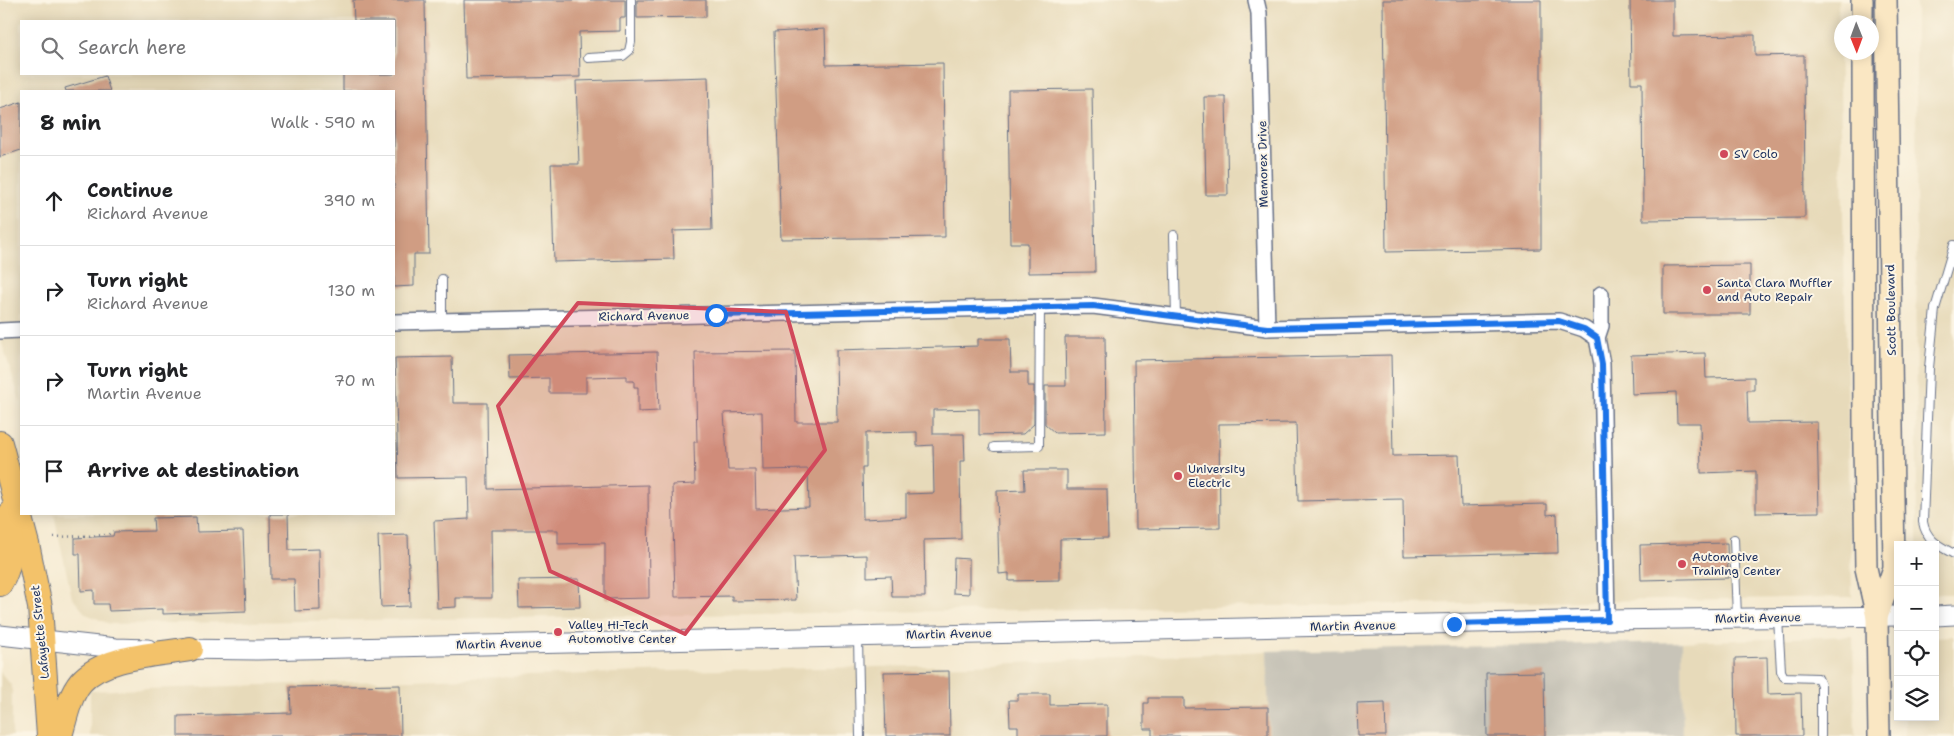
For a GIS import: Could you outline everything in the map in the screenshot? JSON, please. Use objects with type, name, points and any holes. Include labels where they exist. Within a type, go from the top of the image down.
[{"type":"main road","name":"Scott Boulevard","points":[[1879,736],[1888,616],[1894,568],[1886,9]]},
{"type":"main road","name":"Scott Boulevard","points":[[1862,60],[1866,568],[1888,616]]},
{"type":"main road","points":[[0,584],[8,562],[10,545],[3,453]]},
{"type":"main road","name":"Lafayette Street","points":[[3,453],[32,567],[40,607],[49,736]]},
{"type":"main road","points":[[60,736],[74,694],[80,683],[94,671],[124,660],[190,650]]},
{"type":"street","name":"Memorex Drive","points":[[1256,0],[1262,114],[1267,328]]},
{"type":"street","points":[[1601,294],[1601,326],[1597,338],[1602,364],[1607,620]]},
{"type":"street","name":"Richard Avenue","points":[[395,322],[1093,306],[1267,328],[1559,321],[1584,329],[1597,338]]},
{"type":"street","points":[[0,331],[20,330]]},
{"type":"street","points":[[1939,616],[1954,615]]},
{"type":"street","name":"Martin Avenue","points":[[0,635],[116,648],[190,650],[1607,620],[1888,616]]},
{"type":"lane","points":[[588,58],[623,56],[629,52],[631,42],[631,0]]},
{"type":"lane","points":[[1174,235],[1176,316]]},
{"type":"lane","points":[[1954,245],[1935,308],[1929,368],[1923,515],[1924,531],[1929,538],[1937,545],[1954,554]]},
{"type":"lane","points":[[442,279],[442,321]]},
{"type":"lane","points":[[994,447],[1039,446],[1040,308]]},
{"type":"lane","points":[[1734,539],[1737,619]]},
{"type":"lane","points":[[1778,618],[1781,671],[1784,677],[1818,678],[1821,685],[1821,736]]},
{"type":"lane","points":[[858,636],[860,736]]},
{"type":"path","points":[[54,537],[108,535],[113,531]]},
{"type":"highlighted area","points":[[578,303],[786,312],[825,450],[685,634],[550,571],[498,406]]},
{"type":"shaded area","points":[[0,0],[1838,0],[1838,15],[1834,15],[1834,60],[1839,60],[1852,597],[110,624],[86,614],[72,598],[54,515],[395,515],[395,90],[20,90],[20,400],[0,337]]},
{"type":"shaded area","points":[[1916,0],[1954,0],[1954,594],[1939,594],[1939,541],[1917,541]]},
{"type":"shaded area","points":[[1853,636],[1855,736],[1683,736],[1682,642]]},
{"type":"shaded area","points":[[1954,636],[1954,736],[1905,736],[1905,721],[1939,721],[1939,637]]},
{"type":"shaded area","points":[[1682,642],[1683,736],[1269,736],[1267,651]]},
{"type":"shaded area","points":[[1267,651],[1269,736],[90,736],[90,691],[674,671],[975,665]]},
{"type":"shaded area","points":[[0,672],[12,686],[12,736],[0,736]]},
{"type":"building","points":[[353,0],[425,0],[429,254],[414,254],[414,286],[395,287],[395,90],[343,90],[343,75],[395,75],[395,20],[354,20]]},
{"type":"building","points":[[464,0],[625,0],[625,18],[620,18],[620,31],[579,32],[580,77],[466,79]]},
{"type":"building","points":[[637,0],[706,0],[706,17],[637,18]]},
{"type":"building","points":[[1383,0],[1541,0],[1541,249],[1386,252]]},
{"type":"building","name":"SV Colo","points":[[1630,0],[1673,0],[1673,36],[1755,35],[1755,56],[1804,55],[1805,218],[1643,220],[1642,83],[1631,83]]},
{"type":"building","points":[[825,29],[826,65],[943,63],[945,237],[781,239],[774,32]]},
{"type":"building","points":[[105,76],[110,90],[66,90],[65,88]]},
{"type":"building","points":[[708,77],[712,230],[673,231],[674,259],[554,262],[551,164],[579,164],[576,81]]},
{"type":"building","points":[[1092,89],[1095,272],[1028,273],[1028,243],[1010,243],[1008,90]]},
{"type":"building","points":[[1204,97],[1226,97],[1228,195],[1206,195]]},
{"type":"building","points":[[20,102],[20,150],[0,157],[0,109]]},
{"type":"building","name":"Santa Clara Muffler and Auto Repair","points":[[1750,265],[1750,314],[1663,314],[1663,266]]},
{"type":"building","points":[[1065,337],[1105,337],[1106,432],[1055,433],[1045,424],[1045,386],[1066,386]]},
{"type":"building","points":[[978,339],[1010,339],[1011,372],[1028,372],[1028,386],[1034,386],[1034,424],[1023,434],[979,435],[979,409],[933,410],[933,434],[964,434],[965,461],[960,461],[961,539],[924,540],[925,597],[892,597],[891,576],[867,577],[867,555],[794,557],[796,600],[732,601],[732,596],[675,597],[672,485],[695,484],[694,442],[697,442],[695,352],[795,351],[796,422],[837,422],[836,350],[978,346]],"holes":[[[762,412],[763,470],[808,469],[809,507],[756,509],[755,470],[728,470],[724,413]],[[917,432],[917,446],[933,445],[934,493],[906,494],[906,517],[863,519],[862,468],[866,468],[866,433]]]},
{"type":"building","points":[[657,352],[659,411],[638,412],[638,387],[634,387],[634,381],[627,381],[627,376],[586,377],[586,393],[549,393],[549,378],[510,379],[509,355]]},
{"type":"building","points":[[1705,353],[1706,378],[1754,377],[1754,390],[1747,390],[1748,423],[1817,422],[1819,512],[1756,513],[1756,471],[1701,473],[1700,423],[1677,423],[1676,392],[1632,394],[1631,355]]},
{"type":"building","points":[[1391,355],[1393,456],[1459,455],[1461,506],[1547,504],[1547,515],[1557,514],[1558,553],[1404,556],[1403,499],[1298,501],[1296,423],[1219,424],[1220,528],[1136,529],[1134,360]]},
{"type":"building","points":[[452,357],[453,403],[487,403],[488,489],[648,485],[649,598],[605,599],[605,543],[558,544],[558,530],[491,530],[492,598],[456,598],[456,607],[437,608],[434,521],[469,519],[468,477],[398,478],[395,358]]},
{"type":"building","points":[[1024,470],[1067,470],[1067,489],[1107,489],[1108,538],[1060,539],[1060,580],[1009,581],[1009,573],[999,574],[997,491],[1025,490]]},
{"type":"building","points":[[270,515],[288,515],[289,550],[319,549],[320,610],[295,611],[294,579],[271,579]]},
{"type":"building","points":[[196,517],[197,532],[243,531],[246,611],[163,614],[163,609],[109,611],[108,604],[94,604],[94,590],[81,591],[80,554],[75,554],[75,538],[113,536],[114,532],[154,531],[153,518]]},
{"type":"building","points":[[408,535],[410,606],[381,607],[378,536]]},
{"type":"building","points":[[1727,543],[1728,578],[1641,580],[1640,545]]},
{"type":"building","points":[[954,558],[969,559],[969,594],[953,593]]},
{"type":"building","points":[[579,579],[580,607],[519,608],[518,580]]},
{"type":"building","points":[[1767,657],[1768,694],[1801,693],[1802,736],[1736,736],[1735,658]]},
{"type":"building","points":[[949,671],[950,736],[886,736],[884,672]]},
{"type":"building","points":[[1544,672],[1545,736],[1487,736],[1486,673]]},
{"type":"building","points":[[400,685],[401,736],[178,736],[178,716],[291,713],[290,687]]},
{"type":"building","points":[[1018,694],[1050,694],[1050,705],[1107,704],[1107,736],[1018,736],[1018,726],[1010,726],[1009,700],[1018,700]]},
{"type":"building","points":[[1148,698],[1184,698],[1184,708],[1268,707],[1268,736],[1152,736],[1152,729],[1144,729],[1144,703],[1148,703]]},
{"type":"building","points":[[1385,703],[1386,736],[1358,736],[1357,704]]},
{"type":"place","name":"SV Colo","points":[[1724,154]]},
{"type":"place","name":"Santa Clara Muffler and Auto Repair","points":[[1707,290]]},
{"type":"place","name":"University Electric","points":[[1178,476]]},
{"type":"place","name":"Automotive Training Center","points":[[1682,564]]},
{"type":"place","name":"Valley Hi-Tech Automotive Center","points":[[558,632]]},
{"type":"route","points":[[716,315],[1093,306],[1267,328],[1559,321],[1584,329],[1597,338],[1602,364],[1607,620],[1454,624]]}]
